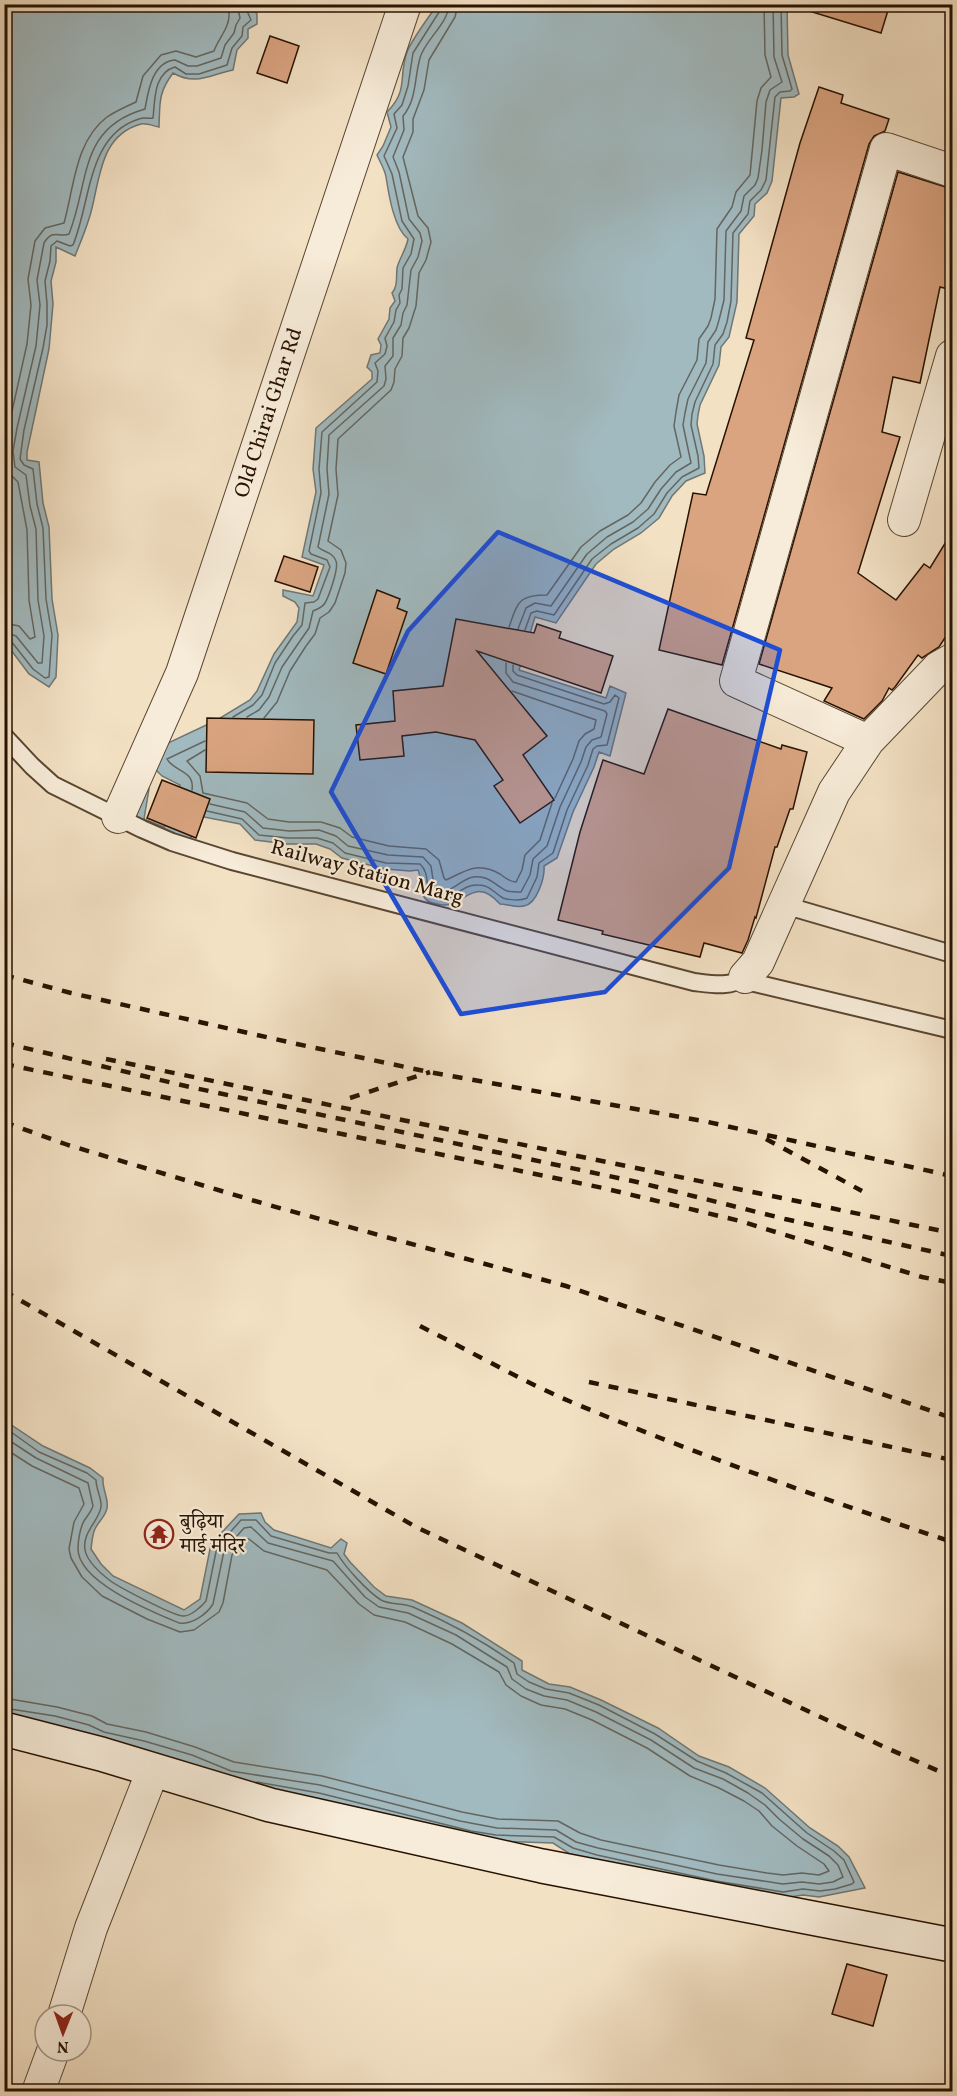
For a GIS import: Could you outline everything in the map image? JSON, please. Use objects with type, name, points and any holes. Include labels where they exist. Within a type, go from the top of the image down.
[{"type":"street","name":"Old Chirai Ghar Rd","points":[[118,817],[182,673],[405,4]]},
{"type":"street","points":[[868,741],[736,681],[885,149],[952,171]]},
{"type":"street","points":[[904,520],[951,365]]},
{"type":"street","points":[[744,979],[758,962],[834,792],[868,741],[938,668],[952,660]]},
{"type":"street","points":[[4,1729],[100,1754],[270,1805],[531,1863],[952,1945]]},
{"type":"street","points":[[68,2003],[91,1928],[153,1770]]},
{"type":"street","points":[[38,2091],[48,2063]]},
{"type":"lane","name":"Railway Station Marg","points":[[4,736],[53,785],[172,842],[232,861],[694,982],[715,985],[730,984],[744,979]]},
{"type":"lane","points":[[784,905],[952,954]]},
{"type":"lane","points":[[744,979],[952,1030]]},
{"type":"highlighted area","points":[[498,532],[780,650],[729,868],[605,992],[461,1014],[331,792],[408,631]]},
{"type":"water","points":[[196,4],[250,5],[257,14],[257,24],[248,29],[248,38],[237,50],[233,70],[196,79],[181,77],[173,73],[162,93],[159,127],[141,124],[127,130],[110,148],[100,173],[88,223],[75,256],[56,247],[56,262],[51,281],[53,304],[49,349],[27,452],[27,460],[39,462],[43,503],[49,527],[52,599],[58,635],[56,677],[49,687],[29,674],[5,642],[5,5],[176,5],[187,7]]},
{"type":"water","points":[[437,5],[787,5],[788,55],[799,94],[794,97],[781,98],[772,181],[767,193],[755,204],[754,216],[739,234],[737,302],[729,337],[721,347],[719,365],[700,405],[698,415],[697,424],[705,473],[686,481],[672,496],[659,518],[596,564],[556,623],[535,617],[519,670],[606,698],[610,686],[626,693],[610,756],[599,752],[573,812],[557,858],[544,866],[542,883],[533,900],[521,906],[500,904],[490,895],[482,892],[475,892],[446,905],[431,903],[422,894],[418,870],[385,869],[342,858],[330,849],[316,844],[287,844],[255,840],[240,824],[199,816],[194,823],[190,843],[133,822],[148,780],[149,789],[144,819],[164,827],[180,785],[162,776],[155,769],[168,743],[217,720],[250,700],[257,691],[274,654],[297,622],[299,608],[295,602],[283,596],[283,590],[313,596],[324,565],[302,557],[316,492],[313,469],[316,428],[372,379],[372,372],[367,367],[371,355],[380,353],[381,345],[378,339],[389,319],[390,308],[395,301],[392,293],[396,285],[397,268],[408,239],[396,220],[385,174],[377,155],[391,127],[387,112],[401,90],[407,52]]},
{"type":"water","points":[[4,1420],[43,1446],[90,1468],[103,1478],[107,1508],[94,1531],[91,1549],[113,1576],[184,1610],[200,1599],[211,1544],[239,1514],[261,1513],[265,1522],[274,1530],[331,1548],[341,1539],[347,1543],[344,1554],[350,1562],[386,1596],[412,1600],[462,1623],[522,1661],[522,1670],[549,1684],[570,1687],[601,1700],[658,1728],[699,1756],[729,1767],[765,1788],[810,1828],[838,1846],[849,1857],[865,1888],[819,1897],[803,1895],[783,1898],[595,1861],[570,1854],[553,1843],[495,1841],[317,1799],[288,1795],[5,1720]]},
{"type":"building","points":[[810,4],[890,4],[881,33],[809,11]]},
{"type":"building","points":[[270,36],[299,46],[287,83],[257,73]]},
{"type":"building","points":[[819,87],[843,95],[841,103],[889,119],[885,131],[874,136],[869,144],[722,665],[659,650],[693,493],[706,495],[754,340],[746,338],[800,143]]},
{"type":"building","points":[[898,172],[952,189],[952,290],[940,287],[920,383],[893,377],[882,432],[900,437],[858,573],[896,600],[924,564],[930,568],[952,532],[952,627],[939,647],[922,658],[918,655],[895,687],[892,690],[889,688],[882,701],[864,719],[824,701],[832,688],[759,664]]},
{"type":"building","points":[[284,556],[318,567],[310,592],[275,581]]},
{"type":"building","points":[[377,590],[400,599],[397,608],[407,612],[386,674],[353,663]]},
{"type":"building","points":[[456,619],[534,633],[537,624],[561,632],[559,638],[613,656],[601,693],[477,651],[547,736],[523,755],[554,800],[520,823],[494,786],[503,780],[475,740],[436,732],[402,736],[404,756],[360,760],[356,725],[395,721],[393,691],[443,686]]},
{"type":"building","points":[[668,709],[781,749],[782,745],[807,752],[793,809],[790,809],[777,847],[775,847],[756,918],[742,953],[704,943],[700,957],[602,934],[603,931],[558,920],[580,832],[603,760],[644,774]]},
{"type":"building","points":[[207,718],[314,720],[313,774],[206,772]]},
{"type":"building","points":[[162,780],[210,799],[196,838],[147,818]]},
{"type":"building","points":[[847,1964],[887,1975],[873,2026],[832,2014]]},
{"type":"railway","points":[[4,975],[71,993],[429,1072],[708,1122],[952,1176]]},
{"type":"railway","points":[[4,1043],[190,1087],[637,1182],[785,1219],[952,1256]]},
{"type":"railway","points":[[106,1059],[952,1233]]},
{"type":"railway","points":[[4,1064],[603,1188],[740,1221],[922,1277],[952,1283]]},
{"type":"railway","points":[[350,1098],[430,1072]]},
{"type":"railway","points":[[4,1122],[68,1145],[265,1204],[566,1286],[952,1418]]},
{"type":"railway","points":[[766,1139],[862,1191]]},
{"type":"railway","points":[[4,1291],[416,1527],[952,1777]]},
{"type":"railway","points":[[420,1326],[532,1384],[616,1421],[760,1475],[952,1542]]},
{"type":"railway","points":[[589,1382],[952,1460]]},
{"type":"place","name":"बुढ़िया माई मंदिर","points":[[159,1534]]}]
